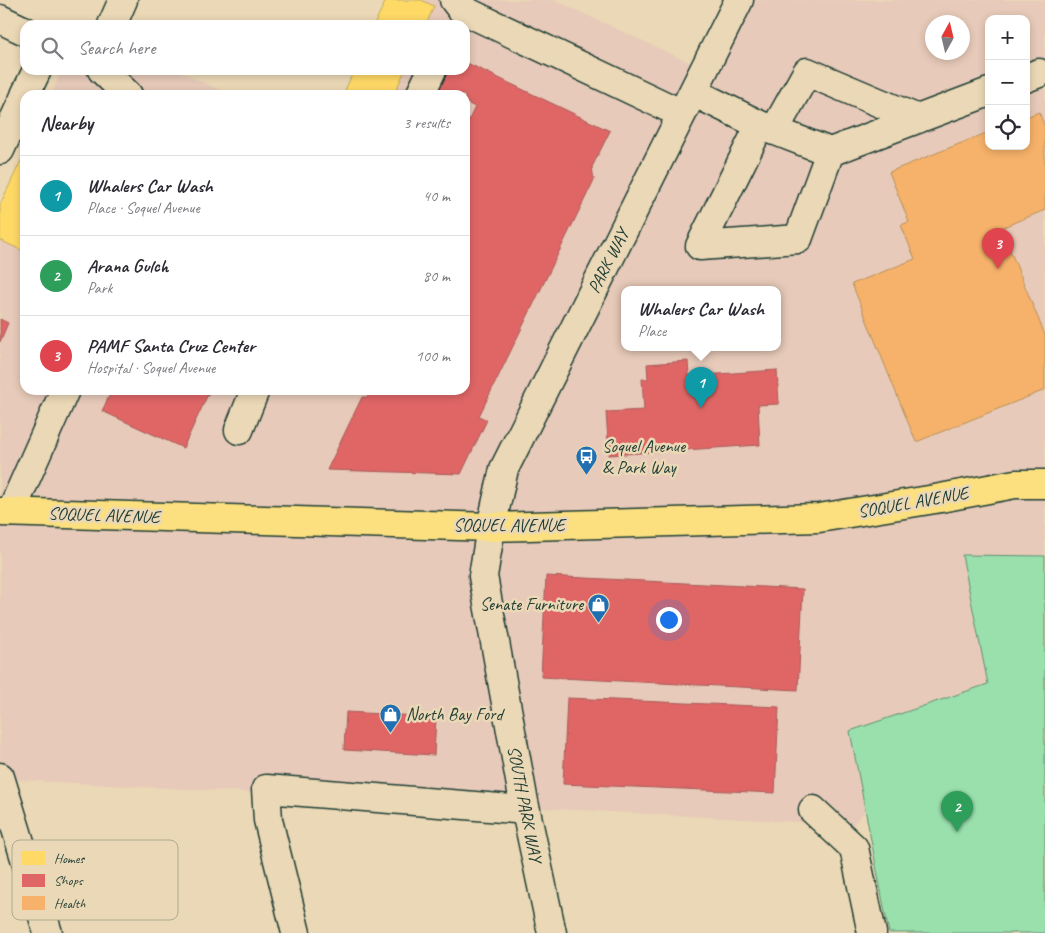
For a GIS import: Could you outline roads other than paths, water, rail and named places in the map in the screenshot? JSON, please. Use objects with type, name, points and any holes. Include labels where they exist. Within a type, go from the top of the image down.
[{"type":"main road","name":"SOQUEL AVENUE","points":[[1015,484],[1045,463]]},
{"type":"main road","name":"SOQUEL AVENUE","points":[[5,512],[491,527],[819,518],[1015,484],[1045,484]]},
{"type":"street","points":[[114,20],[124,0]]},
{"type":"street","name":"PARK WAY","points":[[491,527],[504,468],[739,0]]},
{"type":"street","points":[[456,11],[687,103],[767,128],[830,152],[985,94]]},
{"type":"street","points":[[0,19],[20,29]]},
{"type":"street","points":[[830,152],[798,239],[700,246],[767,128],[807,72],[918,119]]},
{"type":"street","points":[[27,90],[35,75]]},
{"type":"street","points":[[107,75],[123,90]]},
{"type":"street","points":[[422,90],[430,75]]},
{"type":"street","points":[[0,150],[20,106]]},
{"type":"street","points":[[5,512],[63,395]]},
{"type":"street","points":[[239,430],[254,395]]},
{"type":"street","name":"SOUTH PARK WAY","points":[[491,527],[483,576],[526,810],[552,933]]},
{"type":"street","points":[[0,778],[19,840]]},
{"type":"street","points":[[296,933],[268,820],[266,788],[526,810]]},
{"type":"street","points":[[813,810],[854,848],[872,933]]},
{"type":"street","points":[[44,920],[48,933]]},
{"type":"place","name":"PAMF Santa Cruz Center","points":[[998,269]]},
{"type":"place","name":"Whalers Car Wash","points":[[701,408]]},
{"type":"place","name":"Soquel Avenue & Park Way","points":[[586,475]]},
{"type":"place","name":"Senate Furniture","points":[[599,623]]},
{"type":"place","name":"North Bay Ford","points":[[390,733]]},
{"type":"place","name":"Arana Gulch","points":[[957,832]]}]
